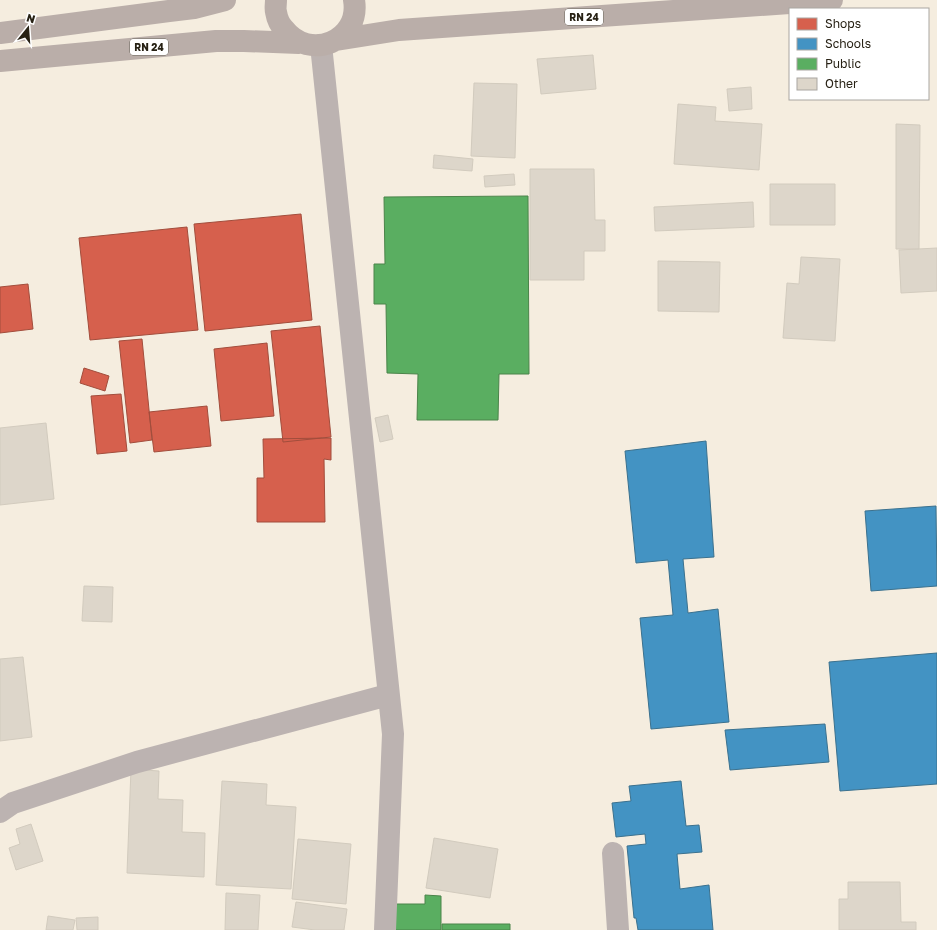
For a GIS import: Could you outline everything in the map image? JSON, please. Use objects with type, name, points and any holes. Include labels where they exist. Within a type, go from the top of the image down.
[{"type":"highway","points":[[0,33],[169,12],[194,8],[226,0]]},
{"type":"highway","points":[[276,0],[276,13],[280,25],[288,35],[299,43],[312,46],[329,43],[346,32],[353,20],[355,7],[354,0]]},
{"type":"highway","name":"RN 24","points":[[329,43],[399,30],[832,0]]},
{"type":"highway","name":"RN 24","points":[[0,61],[244,40],[299,43]]},
{"type":"street","points":[[329,43],[388,695],[393,734],[385,930]]},
{"type":"street","points":[[0,812],[14,803],[137,762],[388,695]]},
{"type":"street","points":[[613,853],[618,930]]},
{"type":"building: Shops","points":[[301,214],[312,320],[205,331],[194,224]]},
{"type":"building: Shops","points":[[187,227],[198,330],[90,340],[79,238]]},
{"type":"building: Shops","points":[[28,284],[33,329],[0,333],[0,287]]},
{"type":"building: Shops","points":[[320,326],[331,437],[283,442],[271,331]]},
{"type":"building: Shops","points":[[142,339],[152,440],[130,443],[119,341]]},
{"type":"building: Shops","points":[[267,343],[274,416],[221,421],[214,349]]},
{"type":"building: Shops","points":[[84,368],[109,376],[105,391],[80,383]]},
{"type":"building: Shops","points":[[121,394],[127,451],[97,454],[91,396]]},
{"type":"building: Shops","points":[[207,406],[211,446],[154,452],[149,412]]},
{"type":"building: Shops","points":[[331,438],[331,460],[324,459],[325,522],[257,522],[257,478],[264,478],[263,439]]},
{"type":"building: Schools","points":[[706,441],[714,557],[683,559],[688,613],[718,609],[729,722],[651,729],[640,618],[673,615],[668,560],[636,563],[625,451]]},
{"type":"building: Schools","points":[[936,506],[937,586],[871,591],[865,511]]},
{"type":"building: Schools","points":[[937,653],[937,784],[840,791],[829,662]]},
{"type":"building: Schools","points":[[825,724],[829,762],[730,770],[725,730]]},
{"type":"building: Schools","points":[[681,781],[686,826],[699,825],[702,852],[677,854],[680,889],[709,885],[713,930],[638,930],[636,918],[634,918],[627,846],[646,844],[645,834],[616,837],[612,803],[631,801],[629,786]]},
{"type":"building: Public","points":[[528,196],[529,374],[499,374],[498,420],[417,420],[418,374],[387,373],[386,304],[374,304],[374,264],[385,264],[384,197]]},
{"type":"building: Public","points":[[425,895],[441,896],[441,930],[388,930],[388,904],[425,904]]},
{"type":"building: Public","points":[[442,924],[510,924],[510,930],[442,930]]},
{"type":"building: Other","points":[[593,55],[596,89],[541,94],[537,59]]},
{"type":"building: Other","points":[[474,83],[517,84],[515,158],[471,156]]},
{"type":"building: Other","points":[[751,87],[752,109],[729,111],[727,89]]},
{"type":"building: Other","points":[[678,104],[716,107],[715,121],[762,124],[759,170],[674,164]]},
{"type":"building: Other","points":[[896,124],[920,125],[919,249],[896,249]]},
{"type":"building: Other","points":[[434,155],[473,159],[472,171],[433,168]]},
{"type":"building: Other","points":[[530,169],[594,169],[595,220],[605,220],[605,251],[584,251],[584,280],[530,280]]},
{"type":"building: Other","points":[[514,174],[515,185],[485,187],[484,176]]},
{"type":"building: Other","points":[[770,184],[835,184],[835,225],[770,225]]},
{"type":"building: Other","points":[[753,202],[754,227],[655,231],[654,207]]},
{"type":"building: Other","points":[[937,248],[937,291],[901,293],[899,250]]},
{"type":"building: Other","points":[[801,257],[840,259],[835,341],[783,338],[787,283],[799,284]]},
{"type":"building: Other","points":[[658,261],[720,262],[719,312],[658,311]]},
{"type":"building: Other","points":[[388,415],[393,439],[380,442],[375,418]]},
{"type":"building: Other","points":[[46,423],[54,499],[0,505],[0,428]]},
{"type":"building: Other","points":[[84,586],[113,587],[112,622],[82,621]]},
{"type":"building: Other","points":[[23,657],[32,737],[0,741],[0,659]]},
{"type":"building: Other","points":[[131,769],[159,771],[158,799],[183,800],[182,832],[205,833],[204,877],[127,873]]},
{"type":"building: Other","points":[[222,781],[267,784],[266,805],[296,807],[291,889],[216,885]]},
{"type":"building: Other","points":[[31,824],[43,861],[16,870],[9,848],[20,844],[16,829]]},
{"type":"building: Other","points":[[434,838],[498,849],[490,898],[426,888]]},
{"type":"building: Other","points":[[298,839],[351,844],[346,904],[292,899]]},
{"type":"building: Other","points":[[848,882],[900,882],[901,922],[916,922],[916,930],[839,930],[839,899],[848,899]]},
{"type":"building: Other","points":[[226,893],[260,895],[258,930],[225,930]]},
{"type":"building: Other","points":[[296,902],[347,909],[344,930],[315,930],[292,927]]},
{"type":"building: Other","points":[[48,916],[75,920],[73,930],[46,930]]},
{"type":"building: Other","points":[[98,917],[98,930],[77,930],[76,918]]}]
